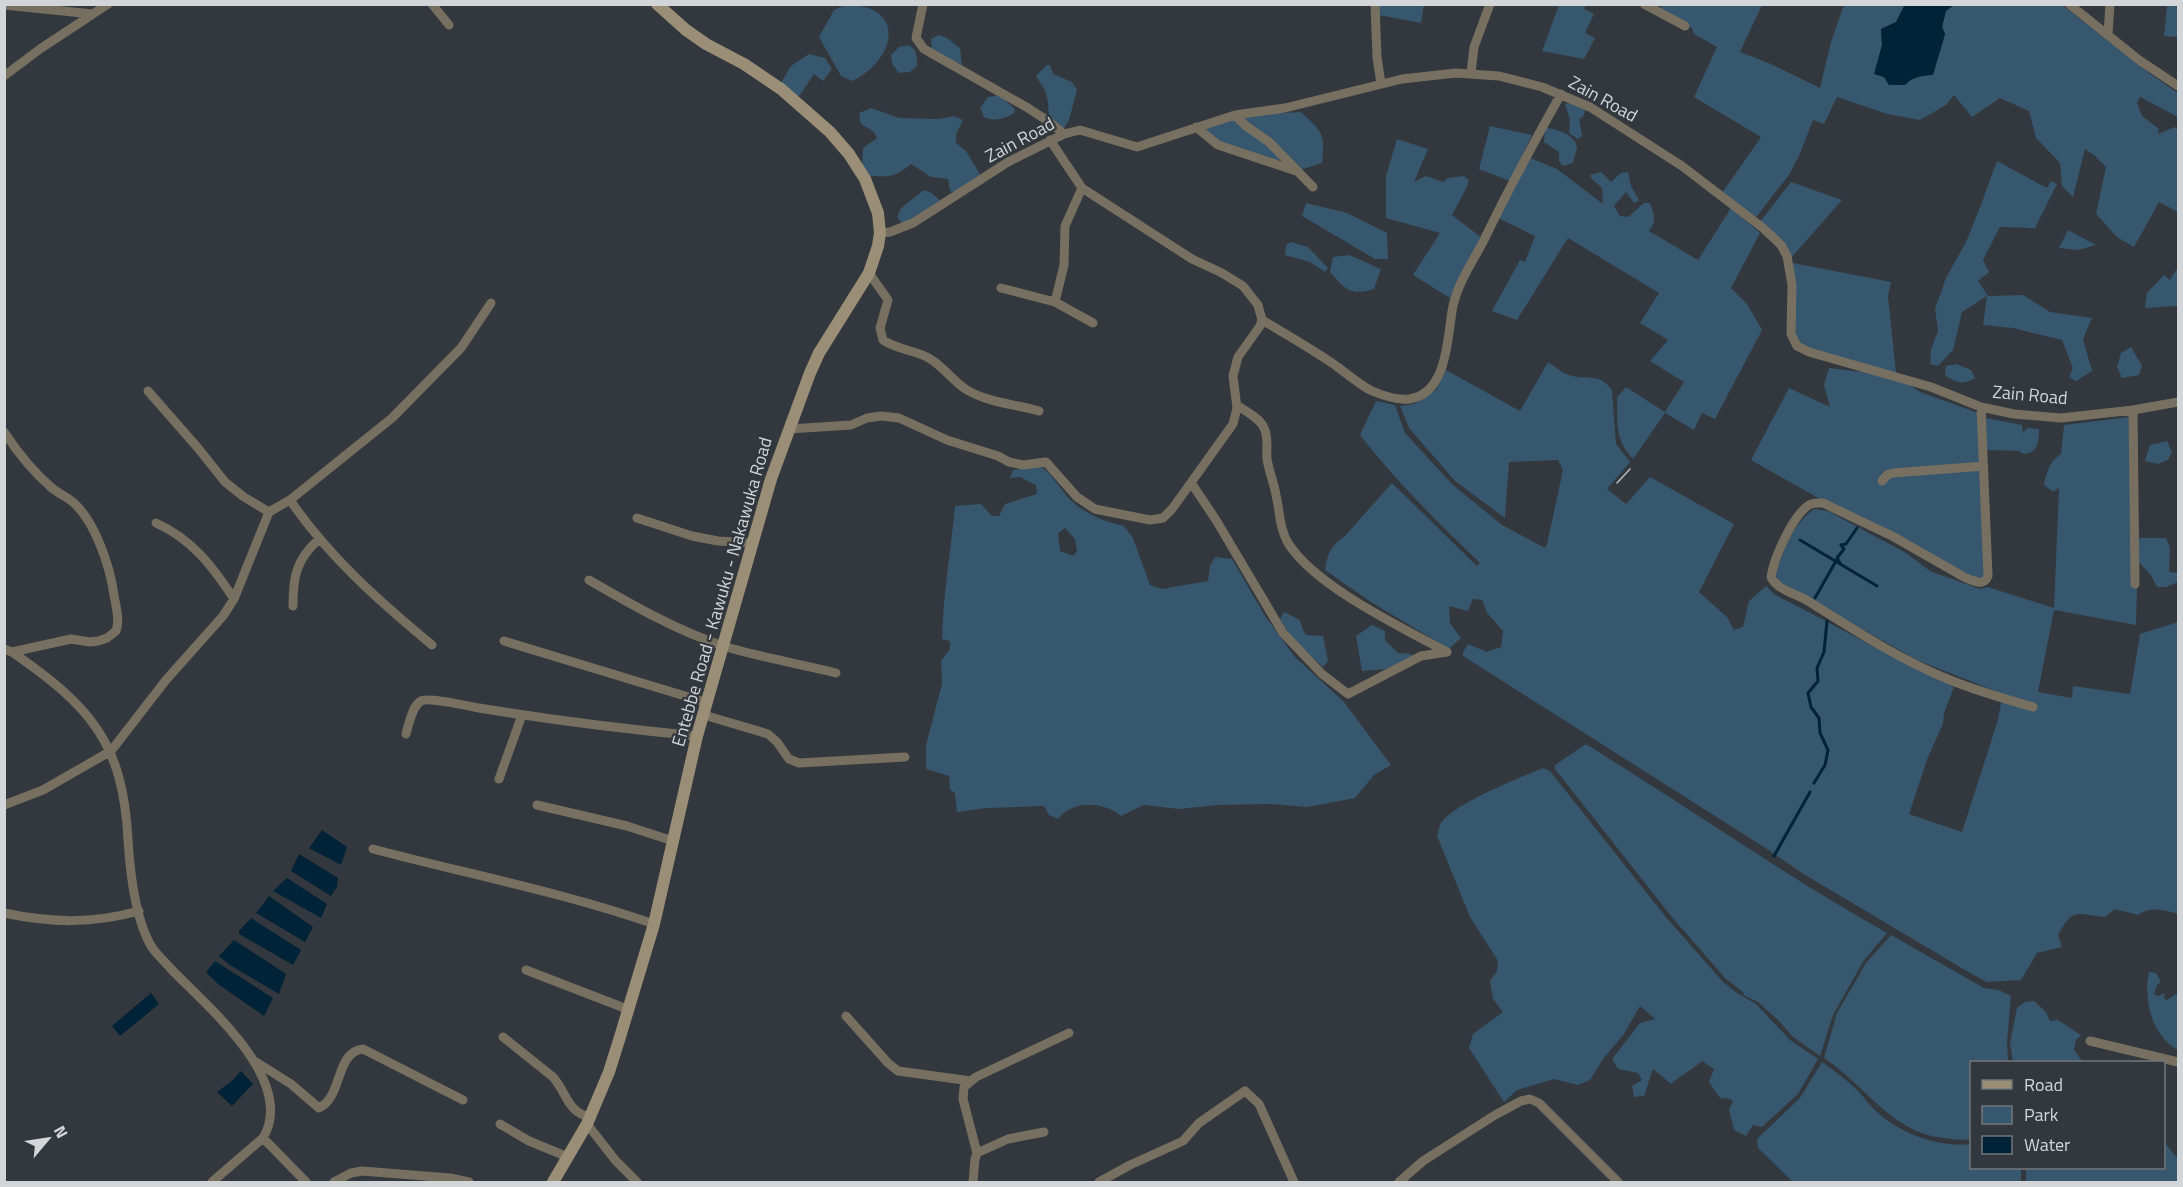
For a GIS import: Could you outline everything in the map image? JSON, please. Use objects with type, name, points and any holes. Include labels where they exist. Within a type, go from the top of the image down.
[{"type":"main road","name":"Entebbe Road - Kawuku - Nakawuka Road","points":[[553,1182],[588,1120],[612,1063],[654,924],[698,736],[771,479],[819,353],[869,273],[880,232],[879,213],[865,179],[849,154],[830,132],[781,89],[744,64],[692,35],[657,4]]},
{"type":"street","points":[[4,4],[93,14]]},
{"type":"street","points":[[4,76],[108,4]]},
{"type":"street","points":[[432,4],[449,24]]},
{"type":"street","points":[[923,4],[916,38],[924,50],[1028,108],[1064,134]]},
{"type":"street","points":[[1375,4],[1377,57],[1381,84]]},
{"type":"street","points":[[1471,73],[1474,47],[1490,4]]},
{"type":"street","points":[[1644,4],[1685,26]]},
{"type":"street","points":[[2069,4],[2139,60],[2178,86]]},
{"type":"street","points":[[2108,34],[2110,4]]},
{"type":"street","name":"Zain Road","points":[[880,232],[890,232],[913,223],[1008,162],[1064,134],[1080,130],[1137,147],[1235,115],[1285,108],[1421,75],[1471,73],[1499,76],[1561,94],[1590,107],[1682,166],[1773,236],[1787,256],[1791,269],[1791,334],[1797,346],[1809,352],[1931,387],[1981,407],[2014,414],[2061,418],[2133,410],[2178,402]]},
{"type":"street","points":[[1262,320],[1314,351],[1369,389],[1395,398],[1411,399],[1424,393],[1441,369],[1450,331],[1453,305],[1470,266],[1561,94]]},
{"type":"street","points":[[1235,115],[1269,142],[1313,188]]},
{"type":"street","points":[[1196,127],[1218,145],[1296,171]]},
{"type":"street","points":[[789,429],[851,425],[867,418],[881,416],[899,418],[946,440],[998,456],[1009,462],[1023,465],[1046,462],[1077,497],[1095,509],[1150,520],[1163,518],[1192,484],[1233,424],[1237,408],[1233,383],[1238,357],[1254,336],[1262,320],[1258,305],[1244,286],[1192,259],[1082,188],[1050,140]]},
{"type":"street","points":[[1055,302],[1064,265],[1065,226],[1082,188]]},
{"type":"street","points":[[869,273],[888,300],[880,328],[883,340],[917,352],[934,361],[968,391],[998,402],[1039,411]]},
{"type":"street","points":[[1001,288],[1055,302],[1093,323]]},
{"type":"street","points":[[4,805],[43,790],[111,751],[166,680],[223,616],[234,599],[269,512],[290,500],[392,418],[461,348],[491,303]]},
{"type":"street","points":[[148,391],[225,482],[269,512]]},
{"type":"street","points":[[1192,484],[1283,633],[1310,663],[1348,694],[1421,657],[1447,652],[1366,606],[1312,571],[1299,558],[1281,527],[1278,502],[1267,457],[1264,428],[1257,419],[1240,407],[1237,408]]},
{"type":"street","points":[[1981,407],[1989,564],[1987,580],[1982,582],[1964,577],[1894,537],[1823,503],[1816,503],[1803,510],[1781,543],[1771,576],[1772,581],[1783,588],[1806,599],[1842,623],[1904,658],[1950,680],[2033,707]]},
{"type":"street","points":[[2133,410],[2135,584]]},
{"type":"street","points":[[4,432],[33,471],[82,512],[102,548],[111,571],[117,619],[116,631],[99,641],[65,640],[8,651]]},
{"type":"street","points":[[1882,481],[1887,475],[1893,473],[1984,466]]},
{"type":"street","points":[[290,500],[319,539],[363,586],[432,645]]},
{"type":"street","points":[[638,518],[692,536],[718,541],[751,543]]},
{"type":"street","points":[[156,523],[181,537],[201,553],[234,599]]},
{"type":"street","points":[[293,606],[294,578],[298,565],[307,550],[319,539]]},
{"type":"street","points":[[589,580],[650,614],[723,646],[836,673]]},
{"type":"street","points":[[504,641],[706,709],[768,734],[789,759],[800,763],[905,757]]},
{"type":"street","points":[[8,651],[57,684],[98,729],[111,751],[124,798],[129,860],[139,911],[151,946],[240,1042],[254,1061],[268,1091],[270,1105],[268,1129],[263,1138],[212,1182]]},
{"type":"street","points":[[405,734],[416,706],[421,701],[432,699],[522,715],[624,729],[698,736]]},
{"type":"street","points":[[499,779],[522,715]]},
{"type":"street","points":[[537,805],[627,826],[673,841]]},
{"type":"street","points":[[373,849],[580,899],[654,924]]},
{"type":"street","points":[[4,913],[56,921],[84,922],[139,911]]},
{"type":"street","points":[[526,970],[627,1009]]},
{"type":"street","points":[[846,1016],[898,1071],[971,1081]]},
{"type":"street","points":[[973,1182],[977,1153],[963,1100],[964,1087],[971,1081],[1069,1033]]},
{"type":"street","points":[[503,1037],[560,1084],[574,1110],[588,1120],[616,1161],[637,1182]]},
{"type":"street","points":[[2090,1041],[2178,1062]]},
{"type":"street","points":[[254,1061],[291,1084],[319,1108],[331,1096],[349,1056],[356,1050],[363,1049],[464,1100]]},
{"type":"street","points":[[1099,1182],[1183,1141],[1199,1123],[1245,1091],[1259,1104],[1294,1182]]},
{"type":"street","points":[[1400,1182],[1423,1161],[1496,1115],[1521,1101],[1530,1100],[1539,1103],[1618,1182]]},
{"type":"street","points":[[500,1124],[529,1141],[568,1157]]},
{"type":"street","points":[[977,1153],[1008,1139],[1044,1132]]},
{"type":"street","points":[[263,1138],[306,1182]]},
{"type":"street","points":[[334,1182],[351,1173],[362,1171],[450,1178],[469,1182]]},
{"type":"green space","points":[[845,5],[865,7],[879,14],[887,23],[889,35],[886,48],[878,61],[867,72],[852,81],[841,76],[819,37],[834,10]]},
{"type":"green space","points":[[1379,5],[1424,5],[1421,23],[1379,15]]},
{"type":"green space","points":[[1559,5],[1586,5],[1584,9],[1594,14],[1585,33],[1595,38],[1584,59],[1542,51]]},
{"type":"green space","points":[[1663,5],[1762,5],[1740,52],[1820,88],[1831,42],[1844,5],[1905,5],[1896,22],[1881,29],[1882,45],[1875,74],[1884,77],[1889,85],[1905,85],[1914,78],[1933,74],[1945,34],[1942,27],[1946,11],[1954,5],[2062,5],[2178,93],[2178,117],[2140,97],[2137,103],[2142,116],[2159,129],[2158,134],[2175,127],[2178,130],[2178,212],[2159,202],[2134,247],[2117,237],[2096,214],[2106,167],[2094,155],[2085,149],[2073,197],[2062,186],[2060,163],[2036,138],[2029,111],[2000,98],[1972,117],[1954,95],[1946,105],[1920,120],[1887,114],[1837,97],[1824,124],[1813,120],[1789,175],[1756,217],[1722,193],[1761,137],[1694,97],[1717,47],[1694,34],[1692,28],[1660,9]]},
{"type":"green space","points":[[2147,5],[2178,5],[2178,37],[2164,36],[2167,6]]},
{"type":"green space","points":[[939,35],[960,48],[962,65],[932,50],[931,39]]},
{"type":"green space","points":[[908,45],[916,53],[917,66],[910,72],[899,73],[892,64],[891,55],[899,47]]},
{"type":"green space","points":[[809,54],[825,58],[832,69],[823,81],[814,74],[796,98],[781,83],[791,66]]},
{"type":"green space","points":[[1047,65],[1050,65],[1053,74],[1072,82],[1077,90],[1069,120],[1064,128],[1050,119],[1046,95],[1036,76]]},
{"type":"green space","points":[[999,95],[1015,109],[1014,113],[999,119],[984,117],[980,108],[988,97]]},
{"type":"green space","points":[[1573,102],[1585,110],[1583,117],[1579,119],[1582,136],[1578,139],[1569,133],[1570,120],[1565,104]]},
{"type":"green space","points":[[871,108],[899,118],[939,119],[954,116],[963,120],[956,134],[956,143],[966,151],[981,176],[956,193],[950,191],[948,179],[931,177],[911,164],[901,172],[892,175],[870,176],[862,166],[863,148],[877,138],[874,132],[861,124],[859,113]]},
{"type":"green space","points":[[1301,112],[1318,129],[1323,145],[1322,163],[1300,170],[1288,158],[1268,163],[1226,147],[1207,131],[1206,124],[1246,115]]},
{"type":"green space","points":[[1490,126],[1532,135],[1510,181],[1479,169]]},
{"type":"green space","points":[[1545,128],[1560,131],[1573,139],[1577,148],[1573,163],[1563,166],[1559,161],[1559,152],[1544,142]]},
{"type":"green space","points":[[1397,139],[1428,149],[1414,182],[1426,176],[1443,182],[1448,178],[1464,176],[1469,180],[1452,215],[1482,238],[1453,300],[1413,275],[1440,233],[1386,218],[1386,176]]},
{"type":"green space","points":[[1530,158],[1557,169],[1603,204],[1602,188],[1590,175],[1601,172],[1611,182],[1621,173],[1628,172],[1631,186],[1639,200],[1634,203],[1626,192],[1614,206],[1620,216],[1628,217],[1644,203],[1650,203],[1654,218],[1649,231],[1698,260],[1731,208],[1760,233],[1731,288],[1747,304],[1762,330],[1715,419],[1702,413],[1694,430],[1665,413],[1633,459],[1620,437],[1617,423],[1617,397],[1626,387],[1665,412],[1684,382],[1650,361],[1668,340],[1640,323],[1659,293],[1568,238],[1517,320],[1492,311],[1520,260],[1525,262],[1535,236],[1498,218]]},
{"type":"green space","points":[[1997,161],[2047,188],[2051,181],[2057,184],[2035,228],[2000,227],[1983,260],[1989,272],[1978,281],[1988,296],[2023,295],[2050,312],[2092,318],[2083,339],[2092,371],[2076,381],[2069,377],[2073,368],[2062,340],[2013,328],[1983,325],[1987,296],[1962,312],[1953,350],[1938,366],[1930,364],[1931,349],[1938,331],[1935,309],[1946,278],[1966,242]]},
{"type":"green space","points":[[1791,182],[1842,200],[1791,258],[1760,222]]},
{"type":"green space","points":[[924,190],[941,201],[903,225],[897,217],[901,208]]},
{"type":"green space","points":[[1306,203],[1347,213],[1387,233],[1388,259],[1375,259],[1302,216]]},
{"type":"green space","points":[[2068,230],[2096,245],[2078,250],[2059,248]]},
{"type":"green space","points":[[1291,242],[1308,247],[1328,268],[1325,272],[1310,262],[1285,255],[1286,245]]},
{"type":"green space","points":[[1349,255],[1381,269],[1374,289],[1359,292],[1349,290],[1330,272],[1333,257]]},
{"type":"green space","points":[[1793,263],[1891,282],[1888,296],[1896,373],[1815,357],[1794,338]]},
{"type":"green space","points":[[2176,270],[2178,271],[2178,326],[2177,306],[2145,308],[2147,293],[2164,275],[2170,280]]},
{"type":"green space","points":[[2131,347],[2142,366],[2139,375],[2122,378],[2117,367],[2121,353]]},
{"type":"green space","points":[[1548,362],[1575,377],[1602,380],[1612,390],[1616,444],[1630,462],[1607,489],[1626,504],[1650,477],[1734,524],[1699,592],[1727,617],[1734,630],[1743,627],[1749,601],[1766,586],[1775,595],[1954,687],[1944,713],[1943,724],[1928,757],[1909,814],[1962,832],[1997,723],[2003,694],[1917,660],[1779,582],[1775,573],[1795,530],[1806,515],[1814,509],[1828,511],[1906,553],[1930,571],[1980,589],[1988,587],[2054,608],[2059,488],[2053,492],[2044,485],[2049,467],[2061,454],[2064,425],[2129,417],[2132,576],[2137,587],[2136,625],[2054,610],[2038,692],[2072,698],[2073,686],[2130,694],[2140,634],[2178,622],[2178,914],[2163,910],[2147,910],[2138,915],[2115,909],[2105,917],[2077,914],[2068,920],[2058,935],[2062,947],[2037,953],[2021,980],[1987,982],[1802,873],[1463,656],[1468,644],[1487,652],[1501,647],[1503,631],[1487,613],[1482,600],[1473,599],[1468,611],[1449,606],[1450,623],[1461,638],[1449,649],[1371,602],[1325,570],[1328,555],[1333,547],[1392,483],[1477,566],[1480,563],[1417,501],[1360,435],[1376,401],[1395,405],[1405,433],[1453,485],[1502,525],[1545,548],[1563,470],[1558,460],[1509,462],[1505,518],[1455,481],[1409,428],[1400,406],[1414,404],[1436,390],[1446,370],[1520,411]]},
{"type":"green space","points":[[1956,364],[1971,370],[1975,378],[1967,382],[1960,382],[1945,375],[1946,366]]},
{"type":"green space","points":[[1829,368],[1897,376],[1920,392],[1978,413],[1981,463],[1881,472],[1892,477],[1977,467],[1981,473],[1986,578],[1978,581],[1820,499],[1751,460],[1789,388],[1830,407],[1824,385]]},
{"type":"green space","points":[[1986,418],[2022,425],[2023,433],[2027,428],[2039,429],[2036,447],[2026,454],[2020,451],[1986,450]]},
{"type":"green space","points":[[2167,441],[2172,452],[2168,460],[2158,464],[2145,461],[2150,445]]},
{"type":"green space","points":[[1041,466],[1078,506],[1101,519],[1124,526],[1133,538],[1150,585],[1162,589],[1208,581],[1210,566],[1215,557],[1232,559],[1265,616],[1295,657],[1344,702],[1391,765],[1374,775],[1355,798],[1307,807],[1271,804],[1218,805],[1179,809],[1144,805],[1121,816],[1106,807],[1088,805],[1071,808],[1058,819],[1049,815],[1044,806],[987,808],[957,812],[955,793],[950,790],[949,776],[926,769],[926,745],[942,684],[941,661],[950,649],[950,641],[942,639],[945,589],[955,506],[981,504],[992,516],[999,516],[1005,504],[1037,494],[1036,485],[1020,477],[1010,478],[1013,470]],"holes":[[[1065,528],[1075,539],[1077,551],[1073,556],[1060,551],[1058,533]]]},
{"type":"green space","points":[[2137,538],[2166,538],[2170,547],[2169,572],[2178,573],[2178,582],[2166,587],[2157,587],[2151,575],[2135,558]]},
{"type":"green space","points":[[1284,612],[1300,620],[1306,635],[1323,636],[1328,661],[1323,667],[1293,640],[1280,619]]},
{"type":"green space","points":[[1372,625],[1385,631],[1385,640],[1398,653],[1414,656],[1386,669],[1362,671],[1356,636]]},
{"type":"green space","points":[[1586,744],[1772,864],[1887,933],[1864,960],[1833,1015],[1820,1056],[1793,1037],[1758,1002],[1743,995],[1744,993],[1725,978],[1671,916],[1555,769],[1555,765]]},
{"type":"green space","points":[[1543,768],[1550,771],[1665,916],[1723,982],[1756,1004],[1790,1040],[1818,1059],[1798,1094],[1762,1127],[1753,1125],[1746,1136],[1734,1130],[1729,1109],[1733,1102],[1731,1099],[1720,1098],[1709,1082],[1714,1069],[1702,1061],[1671,1084],[1653,1069],[1644,1096],[1634,1097],[1632,1086],[1642,1080],[1638,1073],[1618,1069],[1612,1059],[1640,1023],[1655,1019],[1640,1006],[1624,1034],[1603,1059],[1590,1080],[1578,1085],[1554,1079],[1517,1090],[1504,1102],[1469,1048],[1473,1034],[1503,1012],[1493,999],[1490,981],[1497,971],[1498,961],[1470,917],[1437,836],[1438,831],[1441,823],[1459,808],[1488,792]]},
{"type":"green space","points":[[1891,935],[1984,988],[1999,990],[2011,996],[2007,1042],[2008,1061],[1970,1061],[1970,1139],[1943,1138],[1908,1127],[1879,1106],[1824,1058],[1837,1013],[1866,963]]},
{"type":"green space","points":[[2149,972],[2156,973],[2161,982],[2157,985],[2154,994],[2158,996],[2165,993],[2164,999],[2167,1000],[2176,994],[2178,998],[2178,1050],[2169,1044],[2156,1027],[2147,994]]},
{"type":"green space","points":[[2034,1001],[2046,1012],[2050,1021],[2058,1020],[2081,1035],[2076,1040],[2074,1050],[2082,1061],[2013,1061],[2010,1043],[2017,1008],[2025,1002]]},
{"type":"green space","points":[[1822,1062],[1854,1087],[1877,1112],[1897,1127],[1921,1138],[1947,1144],[1970,1144],[1970,1169],[2021,1169],[2021,1182],[1793,1182],[1758,1148],[1757,1139],[1800,1098]]},
{"type":"green space","points":[[2165,1143],[2178,1159],[2178,1182],[2026,1182],[2026,1169],[2165,1169]]},
{"type":"water","points":[[1905,4],[1954,5],[1946,11],[1942,27],[1945,34],[1933,75],[1914,78],[1905,85],[1889,85],[1884,77],[1874,74],[1882,45],[1881,29],[1896,22]]},
{"type":"water","points":[[322,830],[347,847],[341,865],[309,848]]},
{"type":"water","points":[[299,854],[338,878],[337,887],[331,896],[291,871]]},
{"type":"water","points":[[287,878],[327,904],[321,918],[273,891]]},
{"type":"water","points":[[269,896],[313,927],[305,942],[256,913]]},
{"type":"water","points":[[251,918],[301,950],[293,965],[239,934]]},
{"type":"water","points":[[234,940],[286,974],[279,994],[219,956]]},
{"type":"water","points":[[215,961],[273,998],[264,1016],[218,984],[206,972]]},
{"type":"water","points":[[151,993],[159,1004],[120,1036],[112,1026]]},
{"type":"water","points":[[241,1071],[253,1084],[232,1106],[217,1092]]},
{"type":"waterway","points":[[1840,563],[1837,558],[1844,549],[1841,545],[1846,544],[1857,528]]},
{"type":"waterway","points":[[1800,540],[1877,586]]},
{"type":"waterway","points":[[1815,598],[1836,561]]},
{"type":"waterway","points":[[1814,783],[1825,765],[1828,750],[1820,733],[1819,718],[1811,707],[1808,693],[1818,681],[1817,668],[1824,652],[1827,621]]},
{"type":"waterway","points":[[1774,856],[1810,792]]},
{"type":"tram line","points":[[1617,483],[1630,469]]}]
